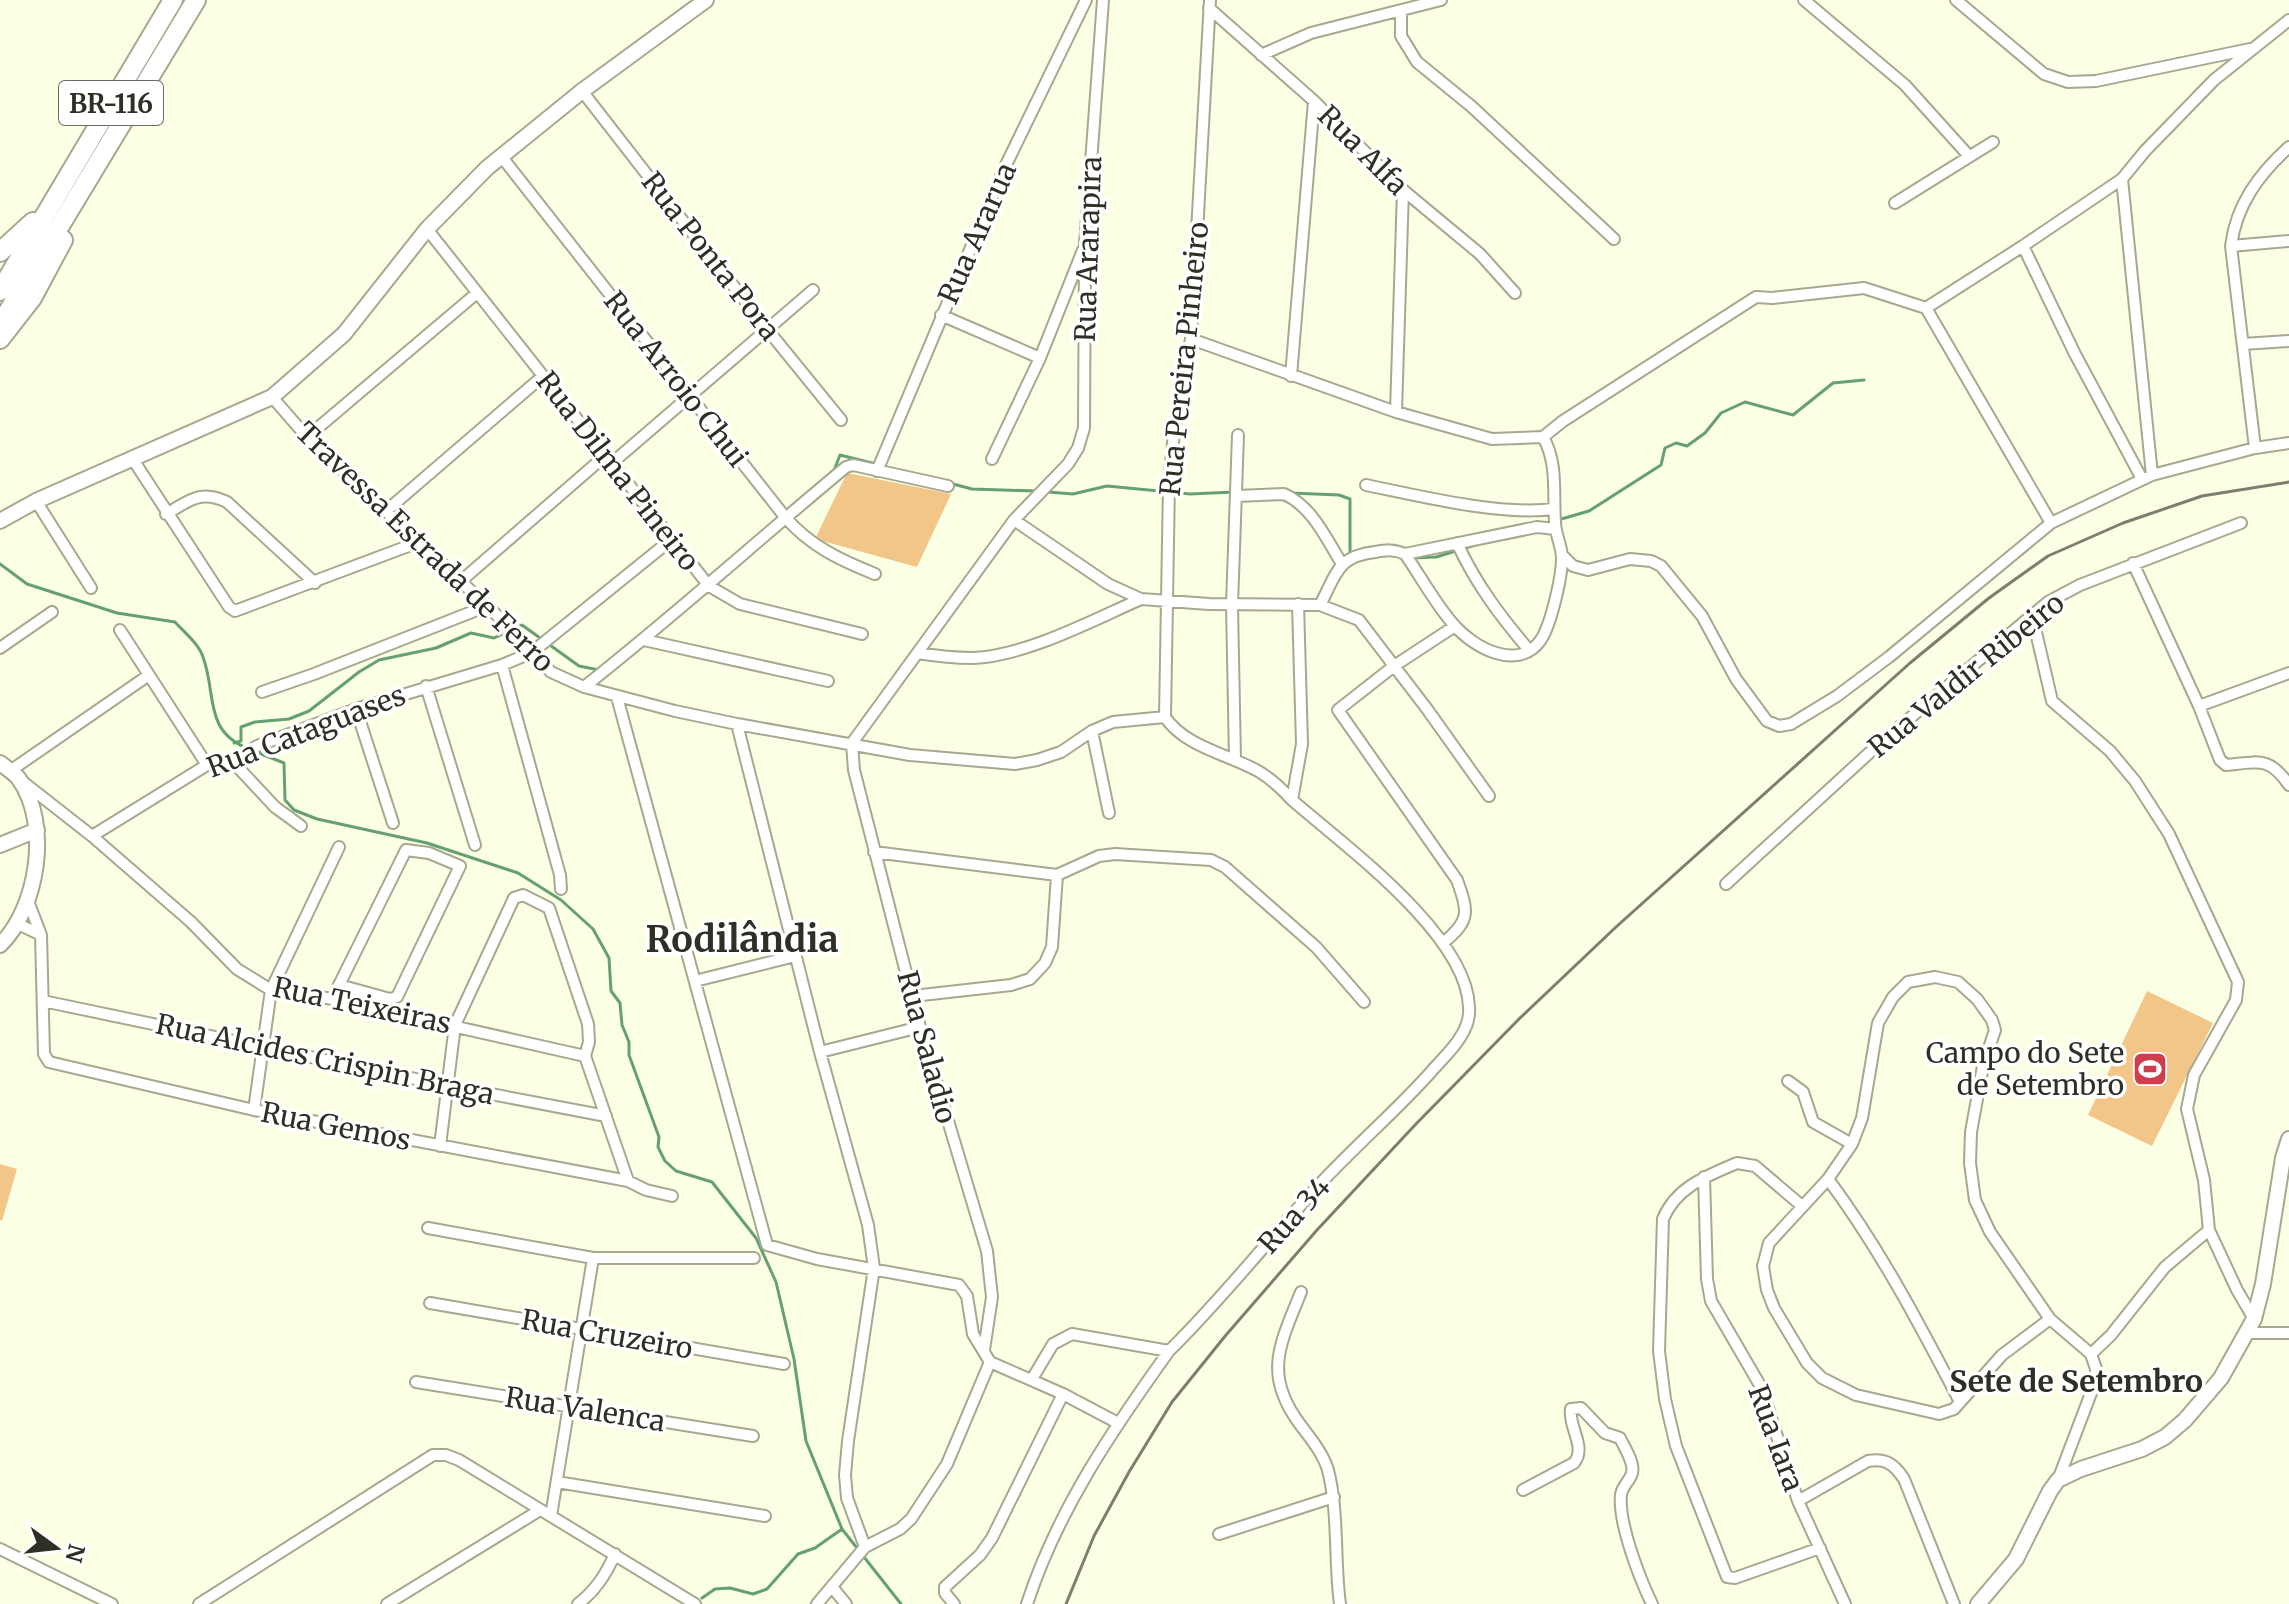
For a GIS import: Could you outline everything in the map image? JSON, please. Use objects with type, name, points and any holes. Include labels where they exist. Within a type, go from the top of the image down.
[{"type":"highway","name":"BR-116","points":[[0,291],[173,0]]},
{"type":"highway","name":"BR-116","points":[[0,325],[196,0]]},
{"type":"highway","points":[[0,339],[23,311],[50,268],[81,190]]},
{"type":"highway","points":[[0,252],[49,206]]},
{"type":"main road","points":[[0,521],[36,501],[272,397],[344,334],[427,229],[501,156],[582,91],[706,0]]},
{"type":"main road","points":[[0,945],[28,901],[37,847],[37,830],[31,807],[10,771]]},
{"type":"main road","points":[[0,845],[37,830]]},
{"type":"main road","points":[[1978,1604],[2016,1559],[2058,1480],[2142,1449],[2165,1437],[2185,1420],[2221,1378],[2254,1319],[2289,1139]]},
{"type":"street","name":"Rua Ararua","points":[[877,471],[1004,169],[1086,0]]},
{"type":"street","name":"Rua Ararapira","points":[[852,743],[1014,520],[1038,498],[1073,456],[1084,428],[1085,244],[1103,0]]},
{"type":"street","points":[[1261,55],[1311,33],[1441,0]]},
{"type":"street","points":[[1804,0],[1905,85],[1969,156]]},
{"type":"street","points":[[1956,0],[2044,74],[2068,82],[2096,81],[2252,48]]},
{"type":"street","name":"Rua Alfa","points":[[1209,4],[1314,101],[1403,190],[1463,239],[1515,293]]},
{"type":"street","name":"Rua Pereira Pinheiro","points":[[1165,717],[1169,484],[1174,432],[1191,339],[1209,4]]},
{"type":"street","points":[[1401,12],[1401,36],[1417,62],[1471,106],[1614,239]]},
{"type":"street","points":[[1926,308],[2122,179],[2204,90],[2289,20]]},
{"type":"street","name":"Rua Ponta Pora","points":[[582,91],[841,420]]},
{"type":"street","points":[[1291,376],[1314,101]]},
{"type":"street","points":[[1895,203],[1993,142]]},
{"type":"street","points":[[2255,448],[2231,246],[2241,206],[2271,164],[2289,147]]},
{"type":"street","name":"Rua Arroio Chui","points":[[501,156],[785,517],[808,540],[826,552],[875,574]]},
{"type":"street","points":[[2122,179],[2147,477]]},
{"type":"street","points":[[1396,412],[1403,190]]},
{"type":"street","name":"Rua Dilma Pineiro","points":[[427,229],[706,583],[722,596],[740,604],[862,634]]},
{"type":"street","points":[[2231,246],[2289,241]]},
{"type":"street","points":[[992,459],[1040,358],[1085,244]]},
{"type":"street","points":[[2023,246],[2075,354],[2147,477]]},
{"type":"street","points":[[1191,339],[1396,412],[1492,439],[1543,437],[1756,297],[1864,288],[1926,308],[2051,523]]},
{"type":"street","points":[[461,581],[691,395],[813,290]]},
{"type":"street","points":[[307,437],[477,293]]},
{"type":"street","points":[[941,315],[1040,358]]},
{"type":"street","points":[[2243,344],[2289,341]]},
{"type":"street","points":[[386,511],[543,376]]},
{"type":"street","name":"Travessa Estrada de Ferro","points":[[272,397],[307,437],[503,621],[551,672],[584,687],[737,724],[910,755],[1015,764],[1061,752],[1092,731],[1113,722],[1165,717]]},
{"type":"street","points":[[1235,760],[1232,605],[1238,435]]},
{"type":"street","points":[[1405,554],[1455,626],[1491,652],[1504,655],[1529,650],[1539,642],[1558,582],[1562,555],[1555,528],[1553,460],[1543,437]]},
{"type":"street","points":[[1562,555],[1573,566],[1588,570],[1630,559],[1651,561],[1661,566],[1702,616],[1736,679],[1761,713],[1773,725],[1791,724],[1837,696],[1889,657],[2051,523],[2147,477],[2255,448],[2289,443]]},
{"type":"street","points":[[132,458],[166,514],[229,607],[235,611],[419,542]]},
{"type":"street","points":[[584,687],[644,640],[706,583],[846,467],[853,465],[948,486]]},
{"type":"street","points":[[1366,485],[1532,512],[1554,511]]},
{"type":"street","points":[[1237,492],[1291,497],[1317,522],[1342,564]]},
{"type":"street","points":[[166,514],[199,496],[216,497],[227,502],[315,583]]},
{"type":"street","points":[[36,501],[91,588]]},
{"type":"street","points":[[1014,520],[1108,584],[1141,599],[1232,605],[1320,605],[1359,620],[1489,796]]},
{"type":"street","name":"Rua Valdir Ribeiro","points":[[1726,884],[1879,744],[2048,602],[2133,563],[2241,523]]},
{"type":"street","points":[[1320,605],[1342,564],[1358,554],[1393,550],[1405,554],[1537,527],[1555,528]]},
{"type":"street","name":"Rua Cataguases","points":[[92,836],[207,765],[233,762],[257,746],[356,709],[502,665],[534,652],[672,539]]},
{"type":"street","points":[[1457,543],[1472,575],[1494,609],[1529,650]]},
{"type":"street","points":[[2133,563],[2223,764],[2265,762],[2279,770],[2289,785]]},
{"type":"street","points":[[918,653],[976,658],[1005,653],[1073,629],[1141,599]]},
{"type":"street","points":[[1292,800],[1302,744],[1298,604]]},
{"type":"street","points":[[262,692],[487,606]]},
{"type":"street","points":[[0,648],[52,612]]},
{"type":"street","points":[[2032,615],[2052,701],[2110,751],[2135,781],[2169,834],[2238,982],[2239,994],[2194,1075],[2187,1109],[2204,1180],[2209,1230],[2254,1319]]},
{"type":"street","points":[[1165,717],[1177,732],[1276,782],[1292,800],[1421,915],[1444,942],[1463,924],[1466,911],[1457,880],[1338,710],[1394,666],[1455,626]]},
{"type":"street","points":[[120,630],[207,765]]},
{"type":"street","points":[[644,640],[828,681]]},
{"type":"street","points":[[502,665],[560,875],[561,889]]},
{"type":"street","points":[[2199,706],[2289,673]]},
{"type":"street","points":[[10,771],[149,675]]},
{"type":"street","points":[[426,686],[475,845]]},
{"type":"street","points":[[617,697],[767,1245],[817,1259],[959,1285],[967,1296],[973,1334],[990,1362],[1032,1379],[1118,1423],[1058,1527],[1038,1569],[1027,1604]]},
{"type":"street","points":[[356,709],[393,823]]},
{"type":"street","points":[[737,724],[820,1052],[868,1225],[874,1268],[845,1475],[847,1498],[864,1549]]},
{"type":"street","points":[[1092,731],[1109,813]]},
{"type":"street","name":"Rua Saladio","points":[[852,743],[854,770],[920,1027],[987,1251],[992,1297],[984,1350]]},
{"type":"street","points":[[233,762],[275,807],[301,826]]},
{"type":"street","name":"Rua Teixeiras","points":[[10,771],[92,836],[191,922],[237,969],[271,990],[333,999],[585,1056]]},
{"type":"street","points":[[254,1110],[271,990],[339,847]]},
{"type":"street","points":[[333,999],[339,985],[408,848],[443,857],[460,867],[397,997],[390,999],[339,985]]},
{"type":"street","points":[[874,852],[1057,875],[1099,856],[1115,854],[1211,860],[1225,867],[1316,947],[1364,1002]]},
{"type":"street","points":[[913,996],[1011,985],[1030,979],[1045,963],[1052,947],[1057,875]]},
{"type":"street","points":[[440,1146],[455,1025],[514,898],[523,895],[549,908],[588,1024],[589,1042],[585,1056],[628,1181]]},
{"type":"street","points":[[28,901],[41,935],[43,1001]]},
{"type":"street","points":[[16,923],[41,935]]},
{"type":"street","name":"Rua 34","points":[[1118,1423],[1169,1351],[1210,1310],[1319,1185],[1394,1113],[1463,1034],[1470,1006],[1457,966],[1444,942]]},
{"type":"street","points":[[695,981],[795,956]]},
{"type":"street","points":[[2050,1319],[2002,1355],[1960,1402],[1948,1412],[1939,1414],[1875,1401],[1838,1388],[1807,1363],[1774,1308],[1767,1290],[1763,1266],[1765,1254],[1774,1234],[1828,1179],[1852,1144],[1862,1118],[1878,1023],[1893,997],[1908,982],[1935,977],[1958,982],[1977,999],[1995,1030],[1977,1092],[1970,1163],[1975,1200],[1990,1232],[2050,1319],[2091,1354],[2096,1369],[2096,1380],[2058,1480]]},
{"type":"street","name":"Rua Alcides Crispin Braga","points":[[43,1001],[606,1116]]},
{"type":"street","name":"Rua Gemos","points":[[43,1001],[46,1060],[254,1110],[628,1181],[646,1190],[672,1196]]},
{"type":"street","points":[[820,1052],[920,1027]]},
{"type":"street","points":[[1788,1081],[1803,1092],[1813,1122],[1852,1144]]},
{"type":"street","points":[[1802,1206],[1755,1166],[1737,1163],[1704,1177],[1683,1190],[1668,1205],[1663,1219],[1659,1351],[1665,1399],[1676,1446],[1727,1577],[1735,1578],[1820,1548]]},
{"type":"street","name":"Rua Iara","points":[[1704,1177],[1707,1279],[1711,1301],[1761,1387],[1798,1501],[1845,1604]]},
{"type":"street","points":[[1828,1179],[1864,1227],[1960,1402]]},
{"type":"street","points":[[428,1228],[593,1258],[754,1258]]},
{"type":"street","points":[[2091,1354],[2111,1335],[2165,1267],[2209,1230]]},
{"type":"street","points":[[551,1516],[593,1258]]},
{"type":"street","points":[[1301,1292],[1280,1350],[1277,1365],[1279,1389],[1287,1407],[1324,1459],[1334,1497],[1340,1604]]},
{"type":"street","name":"Rua Cruzeiro","points":[[430,1303],[784,1364]]},
{"type":"street","points":[[2247,1333],[2289,1333]]},
{"type":"street","points":[[1032,1379],[1053,1344],[1072,1334],[1169,1351]]},
{"type":"street","points":[[817,1604],[864,1549],[900,1529],[911,1519],[947,1464],[990,1362]]},
{"type":"street","name":"Rua Valenca","points":[[416,1382],[753,1436]]},
{"type":"street","points":[[954,1604],[944,1589],[980,1555],[992,1538],[1063,1394]]},
{"type":"street","points":[[1523,1490],[1574,1463],[1579,1457],[1580,1451],[1570,1421],[1571,1409],[1581,1408],[1605,1433],[1620,1438],[1632,1465],[1632,1473],[1621,1494],[1621,1508],[1638,1576],[1652,1604]]},
{"type":"street","points":[[199,1604],[433,1455],[446,1455],[459,1460],[695,1604]]},
{"type":"street","points":[[1798,1501],[1868,1461],[1891,1463],[1904,1479],[1954,1604]]},
{"type":"street","points":[[557,1482],[765,1516]]},
{"type":"street","points":[[1219,1534],[1334,1497]]},
{"type":"street","points":[[387,1604],[540,1510]]},
{"type":"street","points":[[0,1549],[112,1604]]},
{"type":"street","points":[[578,1604],[599,1583],[615,1554]]},
{"type":"street","points":[[832,1587],[846,1604]]},
{"type":"shaded area","points":[[847,473],[951,494],[917,567],[815,539]]},
{"type":"shaded area","name":"Campo do Sete de Setembro","points":[[2147,991],[2213,1023],[2152,1146],[2088,1115]]},
{"type":"shaded area","points":[[0,1164],[17,1169],[2,1221],[0,1220]]},
{"type":"waterway","points":[[1558,520],[1589,511],[1661,465],[1665,448],[1676,443],[1687,446],[1705,433],[1721,413],[1745,402],[1793,415],[1833,383],[1864,380]]},
{"type":"waterway","points":[[833,473],[840,455],[876,464]]},
{"type":"waterway","points":[[949,483],[972,489],[1036,491]]},
{"type":"waterway","points":[[1048,492],[1073,494],[1107,486],[1190,494],[1235,492]]},
{"type":"waterway","points":[[1291,493],[1339,495],[1350,499],[1350,554]]},
{"type":"waterway","points":[[1412,558],[1436,557],[1482,543]]},
{"type":"waterway","points":[[0,564],[27,584],[117,613],[175,622],[201,652],[218,722],[234,741],[249,749]]},
{"type":"waterway","points":[[234,743],[241,741],[241,727],[255,722],[289,719],[309,711],[379,660],[436,648],[471,633],[494,638],[522,625],[579,666],[599,670]]},
{"type":"waterway","points":[[256,752],[284,763],[285,800],[294,810],[317,819],[427,843],[518,873],[561,900],[593,929],[609,958],[611,991],[620,1003],[629,1055],[659,1137],[658,1147],[665,1161],[676,1171],[712,1182],[756,1238],[776,1282],[794,1359],[806,1441],[842,1529],[901,1604]]},
{"type":"waterway","points":[[702,1598],[715,1589],[730,1588],[753,1594],[767,1589],[798,1554],[815,1548],[842,1529]]},
{"type":"railway","points":[[1066,1604],[1094,1536],[1129,1472],[1172,1402],[1226,1335],[1317,1230],[1415,1125],[1520,1018],[1616,927],[1910,663],[1989,598],[2048,556],[2123,523],[2202,496],[2289,482]]},
{"type":"place","name":"Campo do Sete de Setembro","points":[[2150,1069]]},
{"type":"district","name":"Rodilândia","points":[[742,939]]},
{"type":"district","name":"Sete de Setembro","points":[[2076,1381]]}]
